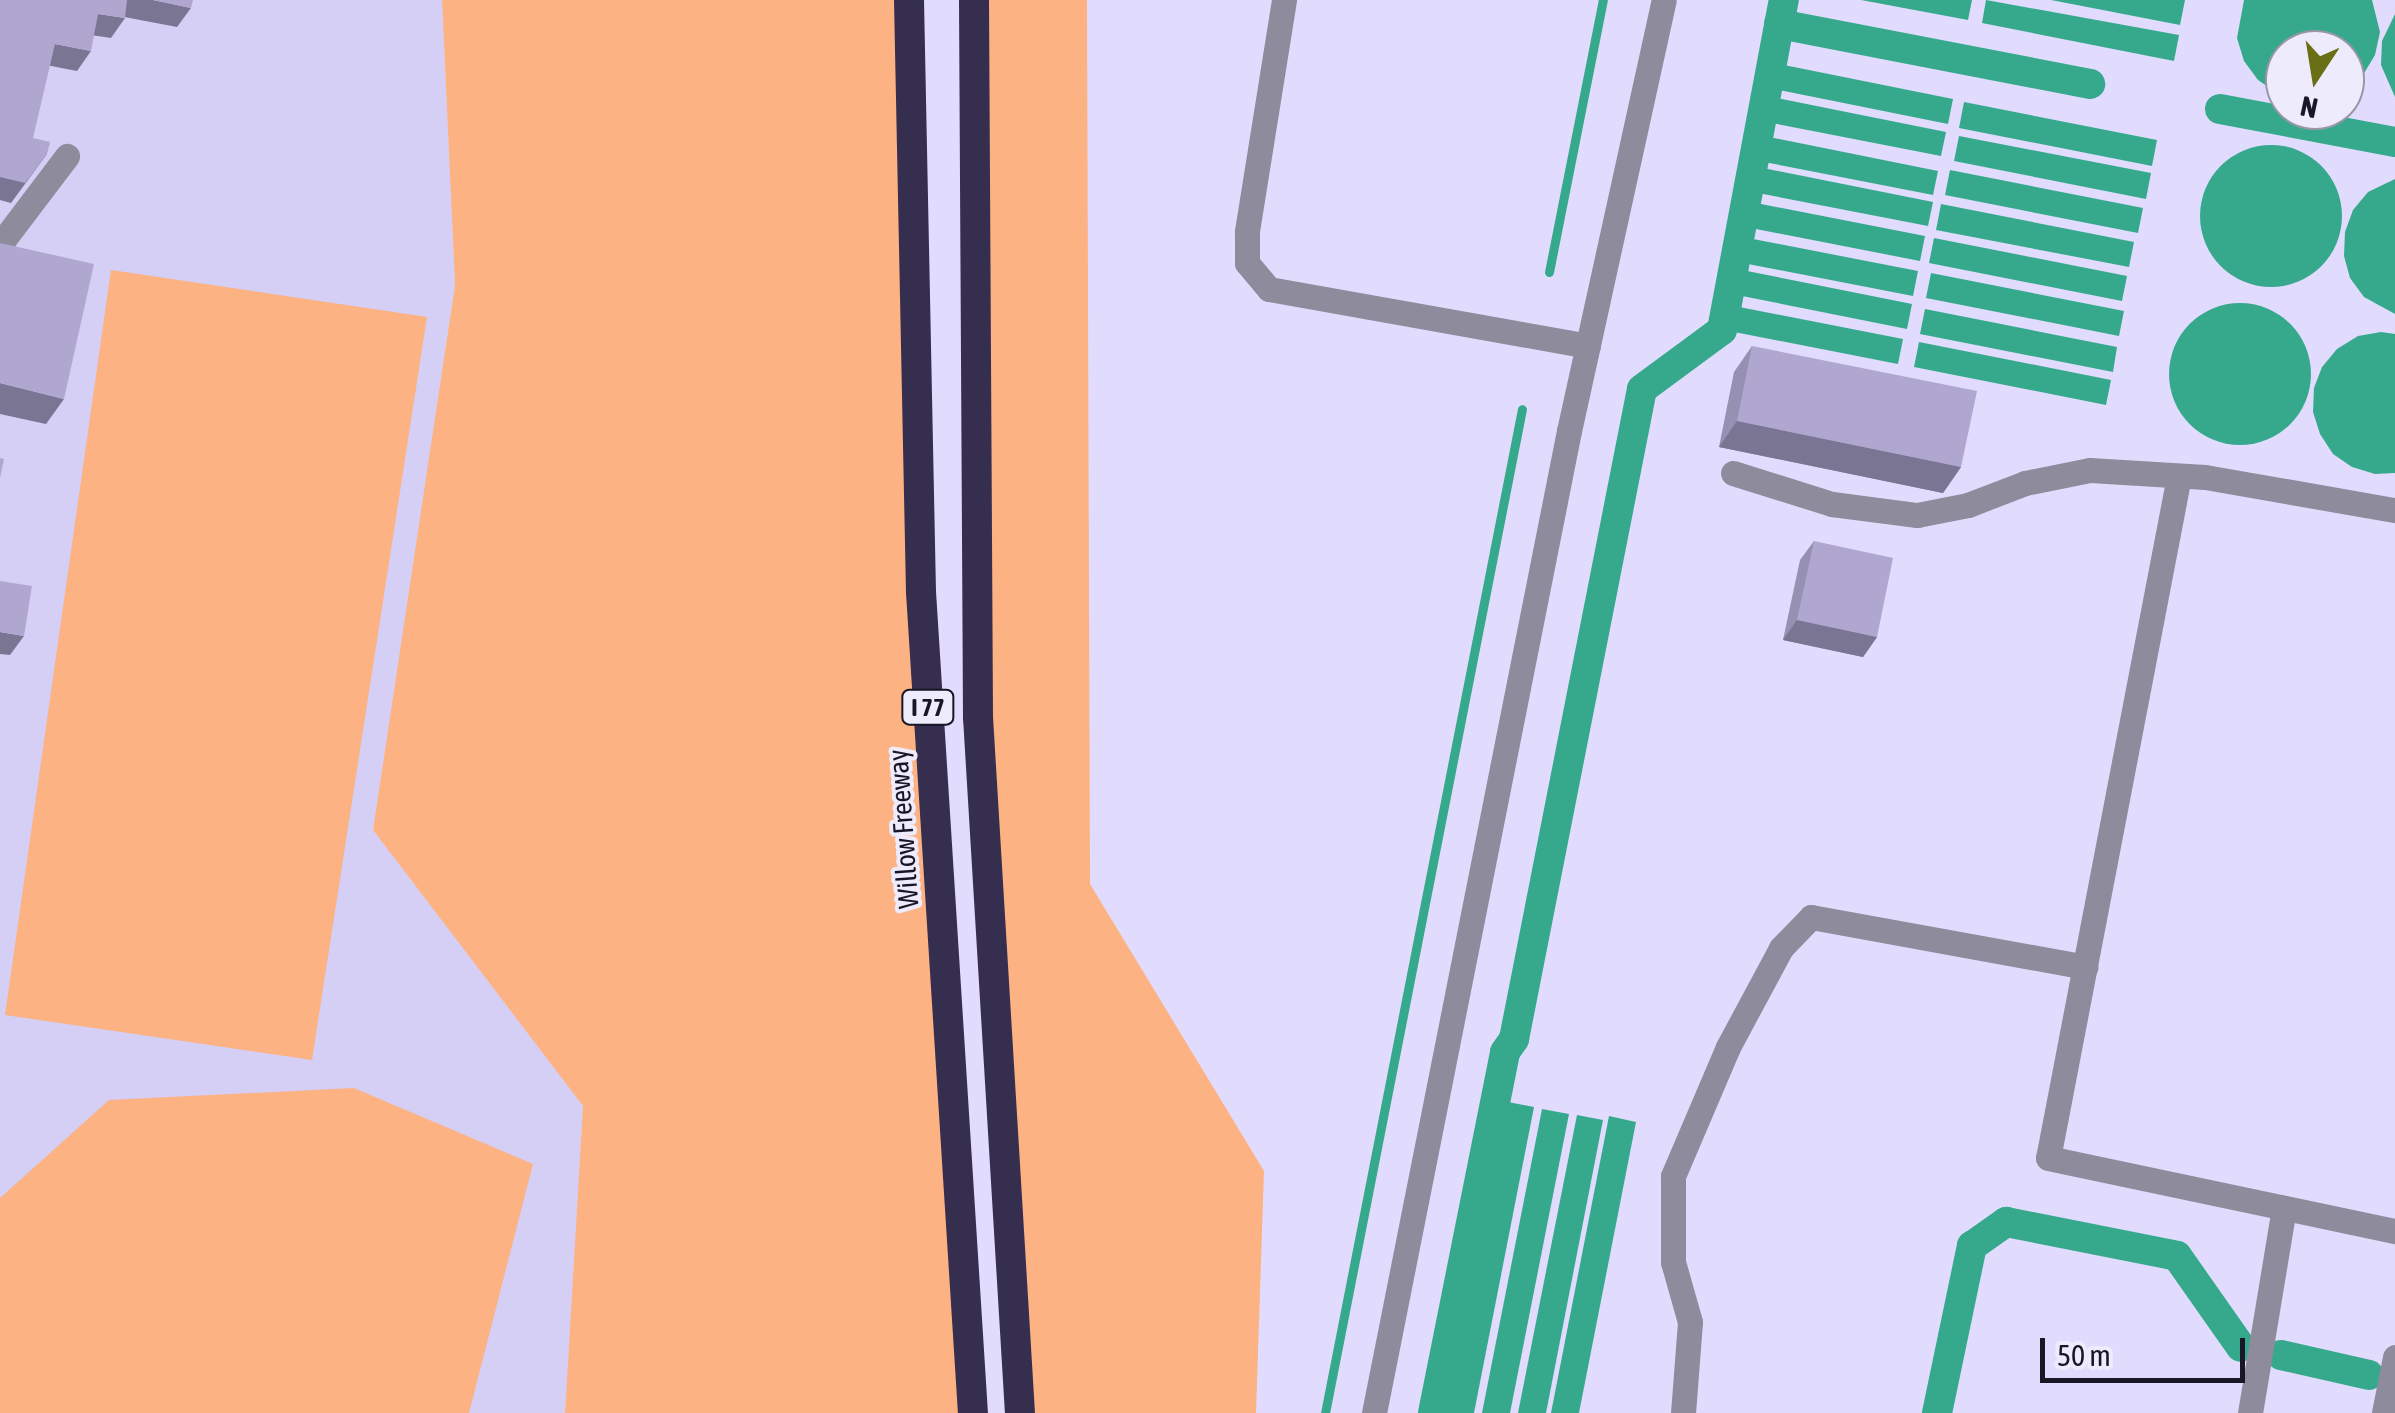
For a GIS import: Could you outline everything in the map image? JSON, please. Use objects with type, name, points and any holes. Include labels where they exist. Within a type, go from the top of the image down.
[{"type":"highway","name":"Willow Freeway","points":[[909,0],[921,592],[972,1413]]},
{"type":"highway","name":"I 77","points":[[974,0],[978,717],[1020,1413]]},
{"type":"street","points":[[1284,0],[1247,232],[1248,262],[1268,289],[1588,346]]},
{"type":"street","points":[[1374,1413],[1588,346],[1664,0]]},
{"type":"street","points":[[0,237],[5,238],[67,156]]},
{"type":"street","points":[[1734,474],[1832,504],[1916,515],[2090,470],[2179,476],[2395,510]]},
{"type":"street","points":[[2179,476],[2048,1158],[2395,1232]]},
{"type":"street","points":[[1683,1413],[1690,1322],[1673,1262],[1674,1176],[1728,1047],[1781,948],[1811,918],[2085,967]]},
{"type":"street","points":[[2250,1413],[2284,1208]]},
{"type":"street","points":[[2384,1413],[2395,1357]]},
{"type":"shaded area","points":[[0,0],[442,0],[455,285],[373,830],[583,1106],[565,1413],[0,1413]]},
{"type":"shaded area","points":[[442,0],[909,0],[973,1413],[565,1413],[583,1106],[373,830],[455,285]]},
{"type":"shaded area","points":[[974,0],[1087,0],[1090,884],[1264,1171],[1256,1413],[1020,1413],[978,717]]},
{"type":"shaded area","points":[[1861,0],[1972,0],[1968,20]]},
{"type":"shaded area","points":[[1986,0],[2179,35],[2174,61],[1982,23]]},
{"type":"shaded area","points":[[2051,0],[2185,0],[2180,25]]},
{"type":"shaded area","points":[[2244,0],[2372,0],[2380,32],[2375,55],[2365,72],[2365,30],[2265,30],[2265,85],[2244,61],[2237,38]]},
{"type":"shaded area","points":[[2395,14],[2395,97],[2381,65],[2382,41]]},
{"type":"shaded area","points":[[1784,65],[1953,99],[1948,124],[1779,90]]},
{"type":"shaded area","points":[[1777,98],[1946,132],[1941,156],[1772,123]]},
{"type":"shaded area","points":[[1964,102],[2157,140],[2152,166],[1959,128]]},
{"type":"shaded area","points":[[1959,136],[2151,173],[2146,199],[1954,161]]},
{"type":"shaded area","points":[[1769,137],[1938,171],[1933,195],[1764,162]]},
{"type":"shaded area","points":[[2271,145],[2298,151],[2321,166],[2336,189],[2342,216],[2336,243],[2321,266],[2298,281],[2271,287],[2244,281],[2221,266],[2206,243],[2200,216],[2206,189],[2221,166],[2244,151]]},
{"type":"shaded area","points":[[1763,168],[1933,202],[1928,226],[1758,193]]},
{"type":"shaded area","points":[[1950,170],[2143,208],[2138,233],[1945,195]]},
{"type":"shaded area","points":[[2395,179],[2395,314],[2364,297],[2350,278],[2344,256],[2345,232],[2353,210],[2368,192]]},
{"type":"shaded area","points":[[1756,203],[1925,236],[1920,261],[1751,228]]},
{"type":"shaded area","points":[[1941,204],[2134,242],[2129,267],[1936,230]]},
{"type":"shaded area","points":[[1748,238],[1918,271],[1913,296],[1743,263]]},
{"type":"shaded area","points":[[1934,238],[2127,276],[2122,301],[1929,263]]},
{"type":"shaded area","points":[[111,270],[427,317],[312,1060],[5,1015]]},
{"type":"shaded area","points":[[1742,270],[1912,304],[1907,329],[1737,295]]},
{"type":"shaded area","points":[[1931,273],[2124,311],[2119,336],[1926,298]]},
{"type":"shaded area","points":[[2240,303],[2267,309],[2290,324],[2305,347],[2311,374],[2305,401],[2290,424],[2267,439],[2240,445],[2213,439],[2190,424],[2175,401],[2169,374],[2175,347],[2190,324],[2213,309]]},
{"type":"shaded area","points":[[1734,306],[1903,339],[1898,364],[1729,331]]},
{"type":"shaded area","points":[[1925,309],[2117,347],[2113,372],[1920,334]]},
{"type":"shaded area","points":[[2395,334],[2395,473],[2375,474],[2352,467],[2333,454],[2320,434],[2313,412],[2314,388],[2322,367],[2337,349],[2358,336]]},
{"type":"shaded area","points":[[1919,342],[2111,380],[2106,405],[1914,367]]},
{"type":"shaded area","points":[[354,1088],[533,1164],[469,1413],[0,1413],[0,1198],[109,1100]]},
{"type":"shaded area","points":[[1508,1102],[1534,1107],[1474,1413],[1447,1413]]},
{"type":"shaded area","points":[[1542,1109],[1569,1114],[1510,1413],[1482,1413]]},
{"type":"shaded area","points":[[1577,1115],[1603,1120],[1546,1413],[1518,1413]]},
{"type":"shaded area","points":[[1609,1116],[1636,1122],[1579,1413],[1551,1413]]},
{"type":"building","points":[[0,0],[127,0],[125,18],[98,14],[91,51],[55,44],[33,138],[50,142],[47,154],[25,183],[0,177]]},
{"type":"building","points":[[153,0],[193,0],[191,8]]},
{"type":"building","points":[[0,243],[94,264],[64,399],[0,383]]},
{"type":"building","points":[[1752,346],[1977,391],[1961,467],[1737,421]]},
{"type":"building","points":[[1814,541],[1893,558],[1877,637],[1797,620]]},
{"type":"building","points":[[0,581],[32,586],[24,636],[0,632]]},
{"type":"waterway","points":[[1549,272],[1603,0]]},
{"type":"waterway","points":[[1433,1413],[1505,1052],[1514,1039],[1642,389],[1722,330],[1784,0]]},
{"type":"waterway","points":[[1779,24],[2090,84]]},
{"type":"waterway","points":[[2220,109],[2395,142]]},
{"type":"waterway","points":[[1325,1413],[1522,409]]},
{"type":"waterway","points":[[1937,1413],[1972,1246],[2006,1222],[2177,1256],[2241,1347]]},
{"type":"waterway","points":[[2281,1355],[2369,1375]]}]
